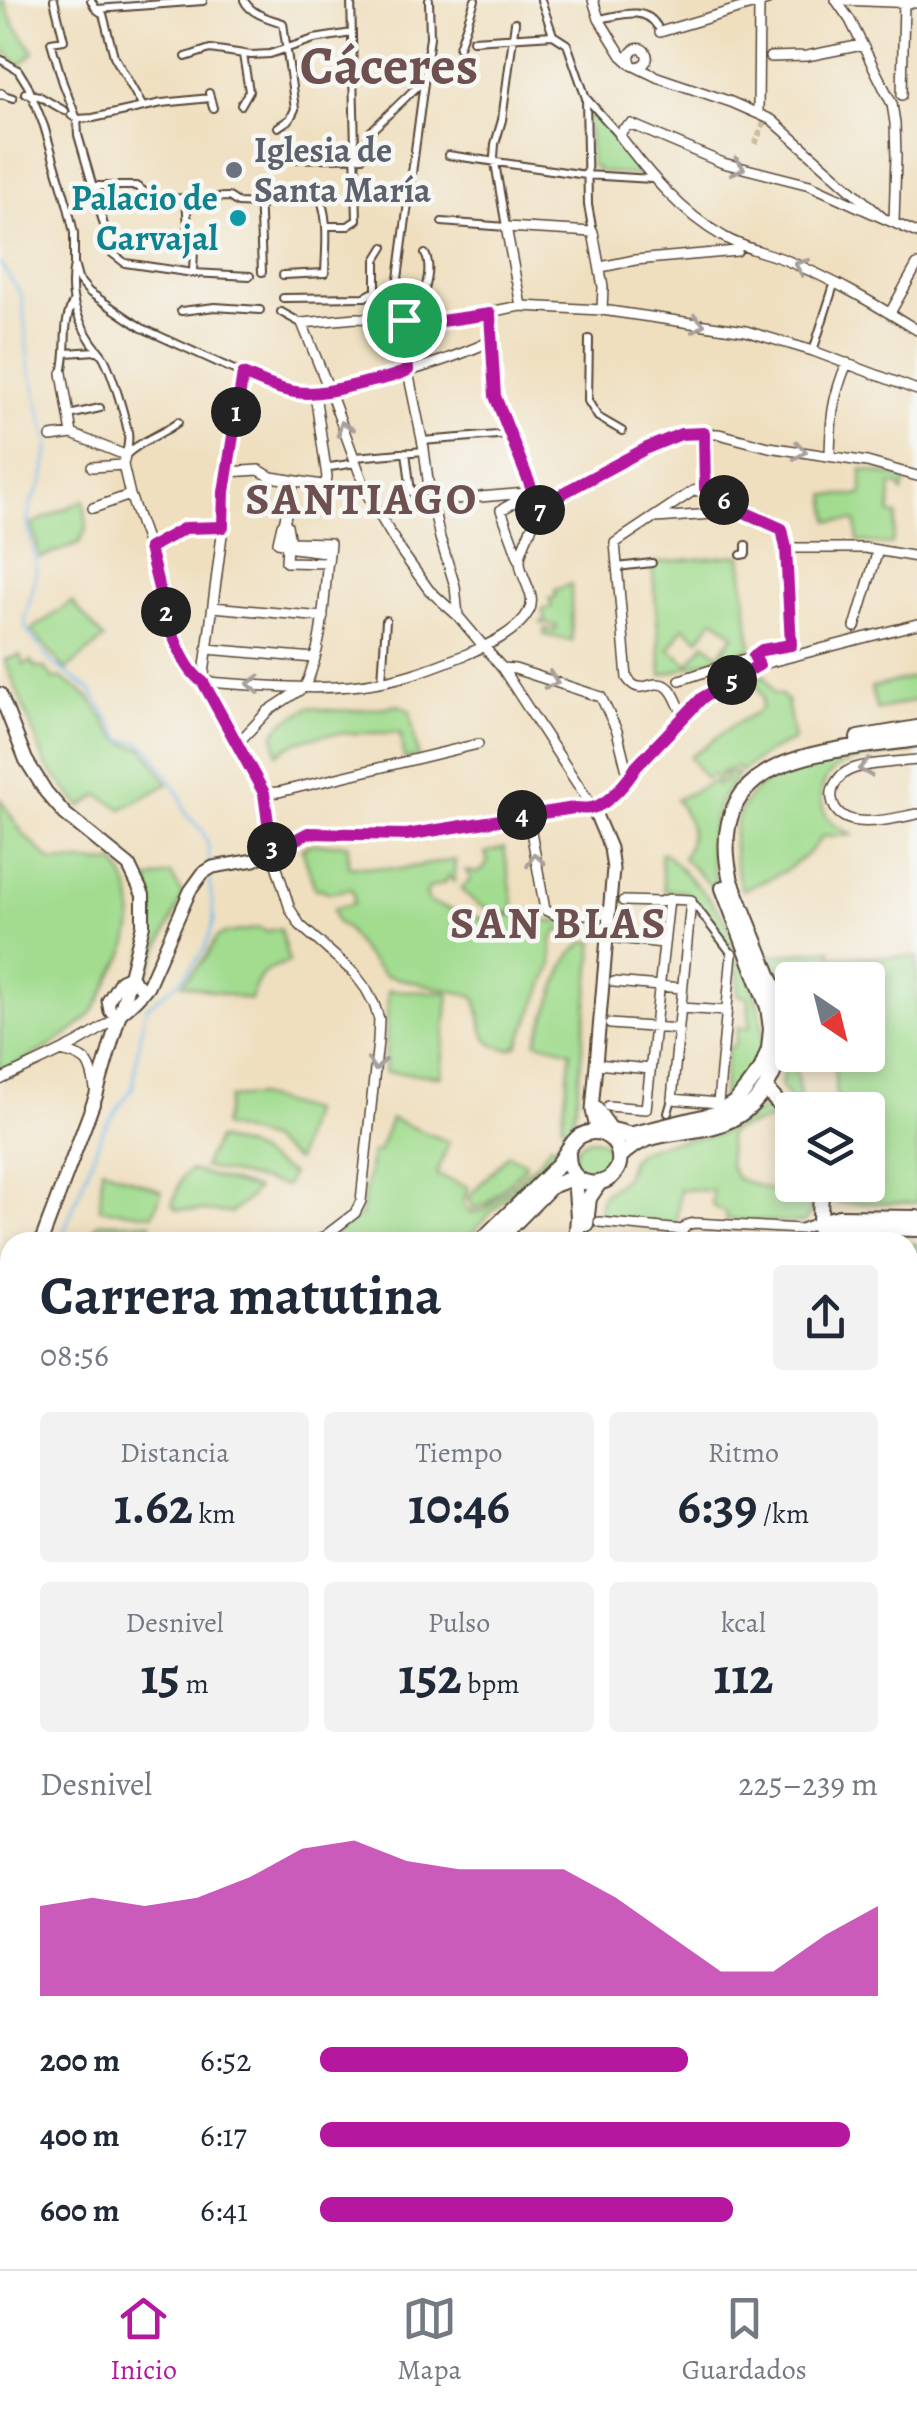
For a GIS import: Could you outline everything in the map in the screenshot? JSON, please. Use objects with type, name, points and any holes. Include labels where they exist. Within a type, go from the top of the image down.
[{"type":"main road","points":[[0,694],[26,760],[46,792],[64,814],[130,866],[143,895],[141,982],[119,1015],[96,1096],[45,1232]]},
{"type":"main road","points":[[775,1099],[766,1089],[763,1076],[772,1053],[768,1007],[721,882],[717,856],[724,809],[746,777],[776,756],[804,746],[917,728]]},
{"type":"main road","points":[[577,1232],[578,1204],[568,1154],[579,1136],[591,1132],[635,1137],[714,1126],[742,1112],[766,1089],[776,1068],[782,1048],[782,1007],[727,864],[725,842],[738,800],[754,781],[793,758],[917,739]]},
{"type":"main road","points":[[619,1158],[635,1137],[736,1102],[761,1070],[771,1028]]},
{"type":"main road","points":[[717,1108],[740,1106],[755,1091],[766,1089]]},
{"type":"main road","points":[[585,1232],[588,1198],[618,1165],[614,1142],[605,1135]]},
{"type":"main road","points":[[490,1232],[568,1154]]},
{"type":"main road","points":[[575,1177],[582,1182],[599,1183]]},
{"type":"main road","points":[[506,1232],[551,1186],[575,1177]]},
{"type":"main road","points":[[543,1195],[561,1190],[578,1204]]},
{"type":"main road","points":[[820,1222],[821,1202]]},
{"type":"main road","points":[[820,1222],[839,1218],[917,1218]]},
{"type":"main road","points":[[820,1222],[839,1228],[917,1228]]},
{"type":"street","points":[[54,0],[64,40],[50,42],[112,253],[124,263],[250,276]]},
{"type":"street","points":[[90,0],[103,14],[114,56],[143,107]]},
{"type":"street","points":[[244,0],[267,19],[284,23],[295,110],[278,127]]},
{"type":"street","points":[[326,226],[348,226],[357,220],[351,0]]},
{"type":"street","points":[[429,0],[430,38],[396,294],[429,488],[458,616]]},
{"type":"street","points":[[460,47],[475,0]]},
{"type":"street","points":[[541,0],[554,35],[566,44],[586,98],[588,206],[603,286],[602,310]]},
{"type":"street","points":[[593,0],[622,56],[634,65],[772,120],[888,220]]},
{"type":"street","points":[[888,220],[895,123],[892,104],[839,0],[917,3]]},
{"type":"street","points":[[96,9],[202,1]]},
{"type":"street","points":[[902,95],[904,1]]},
{"type":"street","points":[[600,19],[640,12],[652,18],[659,29],[764,2],[758,114]]},
{"type":"street","points":[[514,22],[495,162],[522,306]]},
{"type":"street","points":[[186,57],[210,49],[270,54],[312,40],[352,33]]},
{"type":"street","points":[[473,40],[554,35]]},
{"type":"street","points":[[759,56],[807,56],[862,45]]},
{"type":"street","points":[[241,105],[250,91],[242,54]]},
{"type":"street","points":[[0,59],[18,70],[44,126],[68,206],[74,233],[70,281],[73,300],[84,329],[102,354],[129,436],[124,460],[130,495],[170,627],[190,671],[203,682],[264,793],[272,852],[290,909],[300,925],[354,973],[374,1004],[378,1019],[361,1201],[354,1213],[330,1232]]},
{"type":"street","points":[[296,160],[363,157],[370,132],[424,80]]},
{"type":"street","points":[[28,93],[71,115],[92,118],[210,95],[213,108]]},
{"type":"street","points":[[0,94],[13,98]]},
{"type":"street","points":[[586,98],[622,132],[665,192],[739,249]]},
{"type":"street","points":[[622,132],[631,124],[722,162],[810,185],[917,233]]},
{"type":"street","points":[[448,155],[586,175],[652,179]]},
{"type":"street","points":[[93,186],[136,186],[155,199],[228,197],[238,203],[259,204]]},
{"type":"street","points":[[260,189],[262,272]]},
{"type":"street","points":[[284,275],[325,274],[324,208],[317,190],[298,190]]},
{"type":"street","points":[[186,198],[194,248],[192,273]]},
{"type":"street","points":[[442,222],[593,232]]},
{"type":"street","points":[[283,298],[365,297],[376,291],[376,260],[384,247]]},
{"type":"street","points":[[600,267],[739,249],[782,258],[835,281],[917,330]]},
{"type":"street","points":[[419,320],[428,275],[429,261],[424,254]]},
{"type":"street","points":[[74,264],[78,279],[89,292],[142,328],[286,392],[330,392],[456,357],[492,341]]},
{"type":"street","points":[[890,313],[917,264]]},
{"type":"street","points":[[813,351],[832,288]]},
{"type":"street","points":[[72,434],[62,373],[66,316],[73,300]]},
{"type":"street","points":[[280,312],[302,323],[356,318],[441,321],[522,306],[602,310],[746,330],[917,390]]},
{"type":"street","points":[[181,311],[214,307],[260,310]]},
{"type":"street","points":[[490,314],[495,396],[540,510]]},
{"type":"street","points":[[302,323],[368,496],[429,590],[458,616],[502,668],[600,822],[612,859],[614,905],[592,1105],[595,1124],[605,1135]]},
{"type":"street","points":[[589,339],[588,401],[598,417],[622,431]]},
{"type":"street","points":[[66,352],[94,350],[102,354]]},
{"type":"street","points":[[830,455],[831,408],[847,363]]},
{"type":"street","points":[[203,682],[227,472],[243,374]]},
{"type":"street","points":[[227,472],[259,470],[270,477],[326,482],[315,394]]},
{"type":"street","points":[[69,415],[100,408]]},
{"type":"street","points":[[92,467],[124,460],[133,448],[178,422]]},
{"type":"street","points":[[704,433],[705,489]]},
{"type":"street","points":[[520,560],[540,510],[565,492],[681,434],[704,433],[830,455],[917,476]]},
{"type":"street","points":[[51,437],[72,434],[124,460]]},
{"type":"street","points":[[330,467],[424,447],[512,438]]},
{"type":"street","points":[[406,452],[411,492],[429,488]]},
{"type":"street","points":[[237,744],[268,711],[304,687],[323,617],[328,557],[325,552],[293,548],[286,543],[284,525],[294,481]]},
{"type":"street","points":[[684,715],[666,686],[638,688],[626,678],[615,543],[694,490],[705,489],[782,529],[791,650]]},
{"type":"street","points":[[480,496],[531,493]]},
{"type":"street","points":[[203,682],[336,687],[382,682],[484,647],[504,635],[532,608],[520,560],[501,510],[531,493]]},
{"type":"street","points":[[93,508],[130,495]]},
{"type":"street","points":[[432,502],[466,498]]},
{"type":"street","points":[[652,518],[744,512]]},
{"type":"street","points":[[149,548],[185,528],[223,527]]},
{"type":"street","points":[[741,555],[746,554],[746,545]]},
{"type":"street","points":[[786,548],[865,548],[917,557]]},
{"type":"street","points":[[855,627],[878,550]]},
{"type":"street","points":[[617,567],[652,563]]},
{"type":"street","points":[[213,607],[323,617]]},
{"type":"street","points":[[382,682],[386,620]]},
{"type":"street","points":[[680,680],[791,650],[917,624]]},
{"type":"street","points":[[207,650],[314,658]]},
{"type":"street","points":[[0,1080],[94,1033],[119,1015],[190,891],[208,870],[254,860],[308,833],[406,835],[528,814],[593,808],[629,779],[702,698],[756,660]]},
{"type":"street","points":[[502,668],[600,697],[617,731],[629,779]]},
{"type":"street","points":[[264,793],[478,744]]},
{"type":"street","points":[[917,760],[850,769],[834,787],[832,800],[840,814],[854,822],[917,814]]},
{"type":"street","points":[[528,814],[545,910],[556,914],[668,899],[690,900],[732,954],[717,1108],[672,1099]]},
{"type":"street","points":[[608,1106],[646,1109],[668,899]]},
{"type":"street","points":[[668,1113],[690,900]]},
{"type":"street","points":[[608,937],[664,942]]},
{"type":"street","points":[[94,1033],[120,980],[141,982]]},
{"type":"street","points":[[614,982],[682,988]]},
{"type":"street","points":[[108,1001],[110,1012],[119,1015]]},
{"type":"street","points":[[681,1008],[727,1011]]},
{"type":"street","points":[[610,1024],[678,1029]]},
{"type":"street","points":[[61,1051],[78,1054],[86,1061],[96,1096]]},
{"type":"street","points":[[596,1064],[650,1069]]},
{"type":"street","points":[[579,1136],[592,1105]]},
{"type":"street","points":[[592,1105],[611,1128],[635,1137]]},
{"type":"street","points":[[599,1222],[684,1230],[694,1224],[801,1229],[820,1222]]},
{"type":"street","points":[[818,1232],[820,1222]]},
{"type":"green space","points":[[0,0],[4,0],[13,23],[34,52],[20,65],[0,47]]},
{"type":"green space","points":[[586,98],[643,176],[597,171],[591,166]]},
{"type":"green space","points":[[862,469],[907,479],[902,492],[899,486],[891,485],[890,514],[897,515],[892,543],[888,545],[858,541],[856,521],[830,521],[826,495],[862,495]]},
{"type":"green space","points":[[84,500],[87,528],[79,543],[40,558],[32,524]]},
{"type":"green space","points":[[741,555],[751,648],[662,675],[652,563]],"holes":[[[714,618],[734,635],[719,655],[705,643],[689,664],[669,649],[684,627],[699,639]]]},
{"type":"green space","points":[[571,584],[572,641],[544,635],[545,629],[555,631],[557,626],[541,623],[545,620],[542,610],[552,607],[549,599],[555,597],[555,590]]},
{"type":"green space","points":[[72,602],[104,639],[66,670],[31,630]]},
{"type":"green space","points":[[20,655],[24,665],[31,661],[36,668],[45,668],[54,680],[60,677],[87,696],[115,735],[144,748],[168,784],[122,809],[99,795],[81,807],[46,765],[5,660]]},
{"type":"green space","points":[[764,675],[774,694],[787,700],[794,740],[741,771],[736,767],[720,773],[717,780],[714,774],[705,779],[690,757],[761,710],[763,698],[754,679]]},
{"type":"green space","points":[[917,676],[917,700],[877,710],[871,688]]},
{"type":"green space","points":[[399,705],[410,711],[418,756],[404,759],[400,733],[320,736],[290,745],[277,754],[274,734],[282,723],[310,707],[343,710]]},
{"type":"green space","points":[[917,746],[917,751],[855,760],[829,775],[823,787],[826,815],[833,824],[854,835],[823,836],[787,869],[742,890],[734,847],[739,814],[755,791],[780,774],[811,763]]},
{"type":"green space","points":[[736,773],[719,805],[711,834],[712,865],[720,900],[683,858],[690,828],[676,800],[714,781],[717,785],[726,780],[724,775]]},
{"type":"green space","points":[[0,799],[23,834],[51,861],[115,863],[127,884],[132,917],[124,955],[90,1014],[56,1042],[0,1073]]},
{"type":"green space","points":[[311,844],[348,844],[348,866],[400,869],[455,860],[454,882],[449,876],[444,883],[429,888],[426,895],[430,903],[491,922],[490,916],[535,914],[544,922],[593,919],[588,930],[558,930],[552,940],[552,966],[518,1045],[507,1049],[487,1039],[474,996],[384,975],[345,927],[337,923],[333,909],[354,903],[353,891],[328,893],[315,889],[302,848]]},
{"type":"green space","points":[[504,848],[515,912],[485,908],[461,889],[471,879],[466,871],[477,873],[484,869],[488,861],[485,853]]},
{"type":"green space","points":[[660,853],[665,853],[682,870],[731,929],[760,1011],[762,1044],[758,1060],[750,1075],[721,1104],[728,1048],[735,1045],[738,1027],[750,1028],[748,997],[738,995],[736,964],[716,927],[685,892],[664,890]]},
{"type":"green space","points":[[171,874],[182,898],[143,979],[140,974],[152,916],[148,880]]},
{"type":"green space","points":[[260,928],[280,929],[289,962],[263,974],[250,1000],[182,984],[207,956],[216,938]]},
{"type":"green space","points":[[585,942],[594,942],[576,1105],[571,1129],[567,1129],[562,1125],[571,1051],[536,1042],[565,964]]},
{"type":"green space","points":[[831,949],[832,962],[775,962],[775,968],[770,956]]},
{"type":"green space","points":[[834,957],[917,957],[917,1203],[837,1203],[885,1202],[885,1092],[836,1092],[835,1072],[885,1072],[885,962],[834,962]]},
{"type":"green space","points":[[388,990],[449,993],[441,1076],[385,1072]]},
{"type":"green space","points":[[784,1072],[796,1072],[799,1092],[785,1092],[781,1086]]},
{"type":"green space","points":[[258,1096],[310,1111],[296,1161],[268,1140],[223,1126],[229,1098]]},
{"type":"green space","points":[[764,1108],[775,1110],[775,1118],[733,1130],[728,1135],[729,1164],[736,1178],[775,1192],[775,1202],[810,1202],[810,1215],[803,1223],[726,1220],[725,1213],[712,1205],[713,1191],[680,1189],[676,1225],[598,1217],[602,1196],[625,1177],[631,1159],[639,1151],[719,1134]]},
{"type":"green space","points":[[391,1119],[449,1142],[436,1175],[468,1187],[463,1204],[470,1213],[485,1210],[539,1161],[551,1144],[556,1147],[562,1137],[566,1139],[474,1232],[337,1232],[361,1215],[372,1152],[378,1152]]},
{"type":"green space","points":[[217,1139],[246,1147],[291,1174],[286,1186],[203,1167]]},
{"type":"green space","points":[[593,1139],[607,1144],[612,1158],[607,1172],[593,1177],[579,1172],[574,1158],[579,1144]]},
{"type":"green space","points":[[508,1154],[526,1163],[524,1168],[486,1205],[473,1208],[468,1199]]},
{"type":"green space","points":[[102,1168],[162,1191],[153,1215],[100,1209]]},
{"type":"green space","points":[[190,1170],[256,1189],[231,1213],[177,1209],[172,1204],[182,1177]]},
{"type":"green space","points":[[99,1223],[151,1223],[149,1232],[91,1232]]},
{"type":"waterway","points":[[0,263],[22,296],[29,366],[49,444],[43,482],[31,502],[27,521],[36,560],[26,629],[49,660],[91,691],[122,740],[150,749],[180,795],[186,814],[202,830],[208,844],[209,864]]},
{"type":"waterway","points":[[64,1232],[103,1130],[133,1087],[147,1007],[183,978],[205,949],[214,921],[209,877]]},
{"type":"tunnel","points":[[755,144],[766,118]]},
{"type":"place","name":"Iglesia de Santa María","points":[[234,170]]},
{"type":"place","name":"Palacio de Carvajal","points":[[238,218]]},
{"type":"district","name":"Cáceres","points":[[389,65]]},
{"type":"district","name":"SANTIAGO","points":[[362,499]]},
{"type":"district","name":"SAN BLAS","points":[[559,923]]},
{"type":"route","points":[[490,314],[495,396],[540,510],[565,492],[647,448],[681,434],[704,433],[705,489],[782,529],[791,645],[762,650],[754,656],[759,665],[702,698],[629,779],[593,808],[406,835],[308,833],[272,852],[264,793],[203,682],[190,671],[168,619],[149,548],[185,528],[223,527],[224,492],[243,374],[286,392],[307,395],[406,373],[404,320],[441,321],[490,314]]}]
